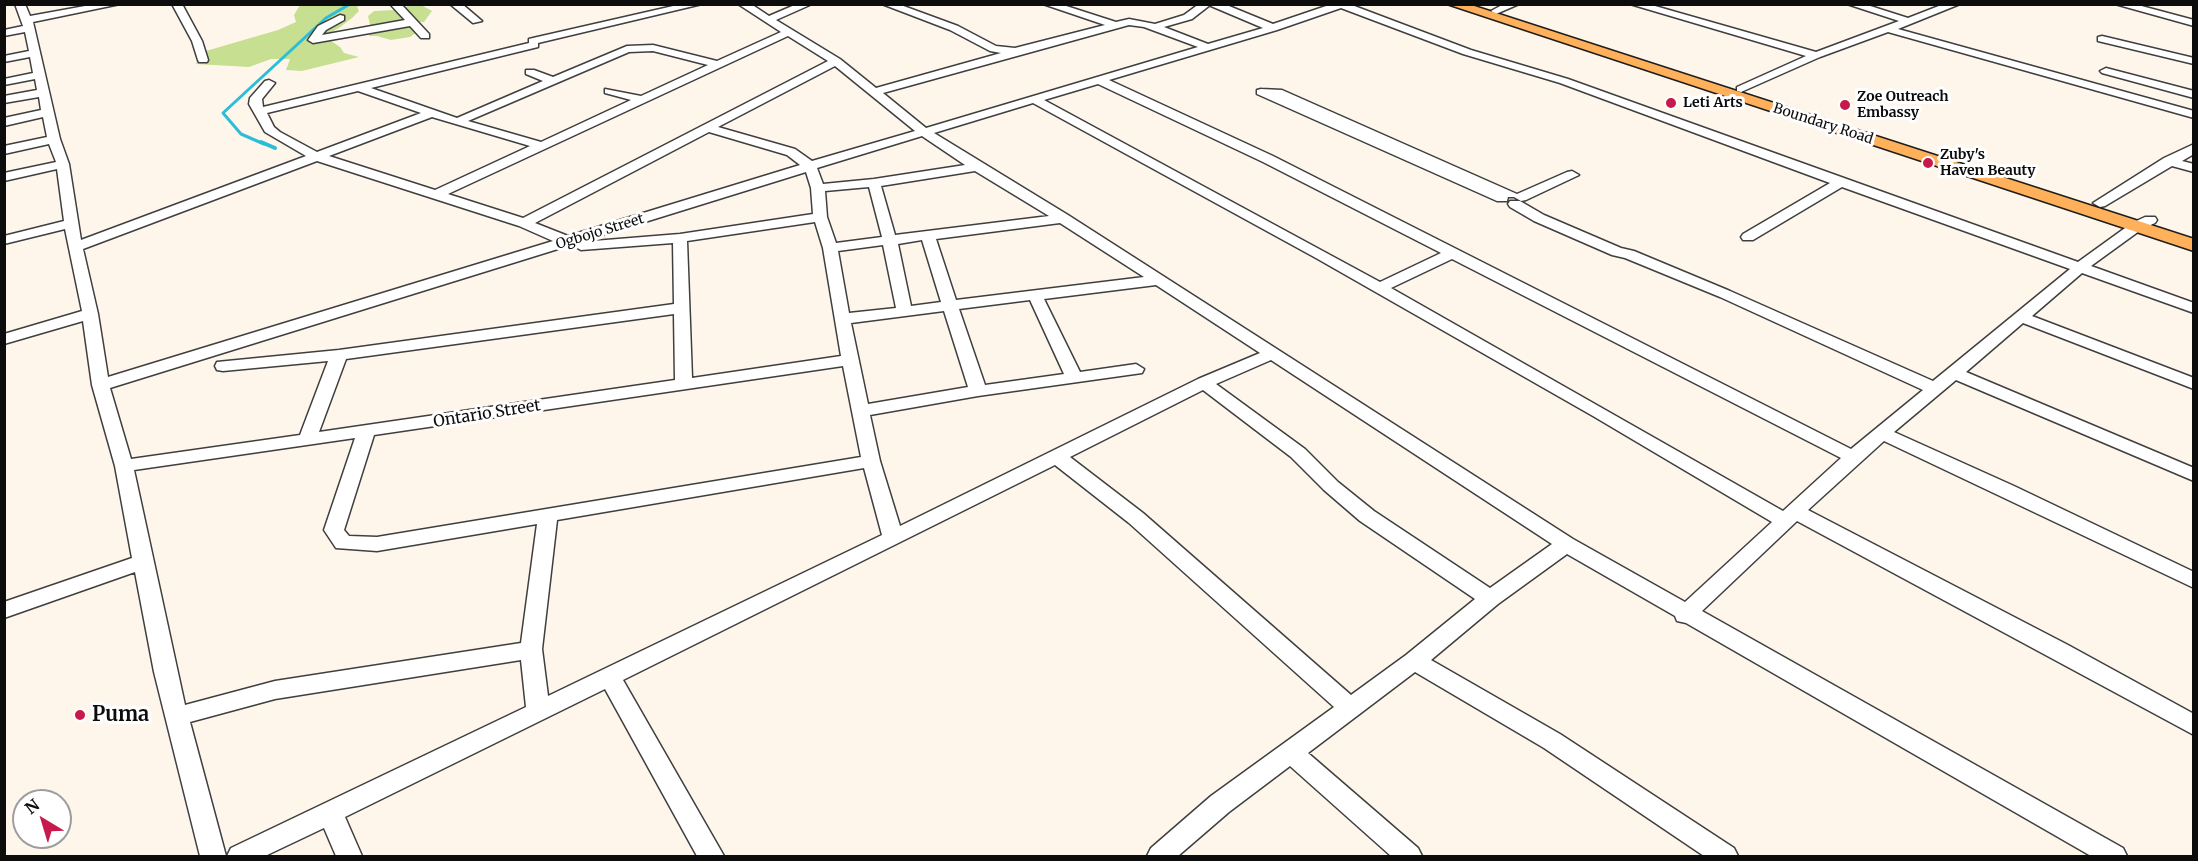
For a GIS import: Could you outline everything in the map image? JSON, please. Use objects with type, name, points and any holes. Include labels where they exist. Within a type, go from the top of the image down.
[{"type":"main road","name":"Boundary Road","points":[[1453,4],[2143,223],[2193,234]]},
{"type":"main road","name":"Boundary Road","points":[[1477,4],[2100,203],[2193,245]]},
{"type":"street","points":[[4,33],[22,14],[115,4]]},
{"type":"street","points":[[177,4],[197,41],[204,60]]},
{"type":"street","points":[[395,4],[425,36]]},
{"type":"street","points":[[454,4],[477,21]]},
{"type":"street","points":[[260,111],[671,7],[697,4]]},
{"type":"street","points":[[743,4],[836,61],[924,132],[977,167],[1063,218],[1566,544],[1685,615],[2114,856]]},
{"type":"street","points":[[767,20],[807,4]]},
{"type":"street","points":[[888,4],[954,28],[995,53]]},
{"type":"street","points":[[1048,4],[1116,25]]},
{"type":"street","points":[[1155,27],[1188,17],[1206,4]]},
{"type":"street","points":[[1214,4],[1273,28]]},
{"type":"street","points":[[1496,10],[1514,4]]},
{"type":"street","points":[[1635,4],[1816,55]]},
{"type":"street","points":[[1852,4],[1909,21]]},
{"type":"street","points":[[1741,89],[1816,55],[1955,4]]},
{"type":"street","points":[[2120,4],[2193,23]]},
{"type":"street","points":[[2153,13],[2174,4]]},
{"type":"street","points":[[1341,5],[1467,52],[1564,81],[2193,308]]},
{"type":"street","name":"Ogbojo Street","points":[[101,385],[810,166],[1273,28],[1341,5]]},
{"type":"street","points":[[22,14],[34,53],[54,139],[63,164],[75,247],[90,314],[101,385],[123,466],[176,717],[213,856]]},
{"type":"street","points":[[340,18],[322,28],[313,40],[412,22]]},
{"type":"street","points":[[874,92],[995,53],[1018,51],[1116,25],[1137,22],[1207,47]]},
{"type":"street","points":[[1887,29],[2193,115]]},
{"type":"street","points":[[437,194],[539,145],[789,32]]},
{"type":"street","points":[[2102,39],[2193,62]]},
{"type":"street","points":[[457,122],[627,49],[639,47],[716,64]]},
{"type":"street","points":[[4,59],[34,53]]},
{"type":"street","points":[[524,223],[836,61]]},
{"type":"street","points":[[2106,71],[2193,95]]},
{"type":"street","points":[[530,72],[554,81]]},
{"type":"street","points":[[1099,80],[1268,159],[1853,457]]},
{"type":"street","points":[[4,82],[41,84]]},
{"type":"street","points":[[269,83],[256,98],[255,104],[269,129],[276,135],[316,156],[524,223],[569,242]]},
{"type":"street","points":[[4,100],[41,84]]},
{"type":"street","points":[[358,87],[457,122],[539,145]]},
{"type":"street","points":[[609,91],[640,99]]},
{"type":"street","points":[[1572,175],[1514,199],[1261,92],[1278,92],[1514,199],[1549,222],[1617,252],[1629,254],[1936,388]]},
{"type":"street","points":[[1034,99],[1173,173],[1599,412],[1790,516],[2060,651],[2193,726]]},
{"type":"street","points":[[4,122],[48,112]]},
{"type":"street","points":[[75,247],[432,113]]},
{"type":"street","points":[[708,128],[791,152],[810,166],[818,188],[820,217],[831,249],[842,319],[871,461],[892,537]]},
{"type":"street","points":[[4,150],[54,139]]},
{"type":"street","points":[[2100,203],[2193,148]]},
{"type":"street","points":[[2169,161],[2193,168]]},
{"type":"street","points":[[4,177],[63,164]]},
{"type":"street","points":[[818,188],[874,183],[977,167]]},
{"type":"street","points":[[1748,237],[1842,182]]},
{"type":"street","points":[[874,183],[890,242],[905,313]]},
{"type":"street","points":[[541,250],[680,238],[820,217]]},
{"type":"street","points":[[831,249],[1063,218]]},
{"type":"street","points":[[4,240],[72,223]]},
{"type":"street","points":[[1685,615],[1853,457],[2081,267],[2143,223]]},
{"type":"street","points":[[928,237],[978,391]]},
{"type":"street","points":[[680,238],[680,308],[684,384]]},
{"type":"street","points":[[1379,288],[1452,253]]},
{"type":"street","points":[[842,319],[1158,280]]},
{"type":"street","points":[[1035,295],[1074,378]]},
{"type":"street","points":[[223,366],[339,355],[680,308]]},
{"type":"street","points":[[4,339],[90,314]]},
{"type":"street","points":[[2021,317],[2193,384]]},
{"type":"street","points":[[240,856],[803,583],[1204,383],[1272,354]]},
{"type":"street","points":[[307,439],[339,355]]},
{"type":"street","name":"Ontario Street","points":[[123,466],[850,360]]},
{"type":"street","points":[[861,411],[978,391],[1136,369]]},
{"type":"street","points":[[1954,373],[2193,475]]},
{"type":"street","points":[[1204,383],[1298,453],[1366,516],[1490,600]]},
{"type":"street","points":[[366,432],[334,530],[343,543],[377,544],[871,461]]},
{"type":"street","points":[[1882,433],[2007,490],[2193,580]]},
{"type":"street","points":[[1056,456],[1136,518],[1350,707]]},
{"type":"street","points":[[538,712],[531,649],[548,516]]},
{"type":"street","points":[[1160,856],[1220,804],[1414,661],[1490,600],[1566,544]]},
{"type":"street","points":[[4,610],[142,562]]},
{"type":"street","points":[[176,717],[227,701],[274,690],[503,656],[531,649]]},
{"type":"street","points":[[1414,661],[1552,741],[1725,856]]},
{"type":"street","points":[[610,677],[711,856]]},
{"type":"street","points":[[1289,751],[1409,856]]},
{"type":"street","points":[[330,812],[349,856]]},
{"type":"green space","points":[[300,5],[361,5],[357,7],[359,11],[352,18],[324,36],[340,47],[344,53],[359,57],[302,71],[286,70],[290,59],[271,59],[249,67],[196,64],[199,53],[278,30],[296,22],[294,15]]},
{"type":"green space","points":[[411,5],[421,5],[432,11],[424,22],[410,24],[417,32],[410,37],[391,40],[369,36],[368,16],[374,11],[395,10]]},
{"type":"waterway","points":[[264,144],[241,134],[223,113],[326,18],[350,4]]},
{"type":"waterway","points":[[261,142],[275,148]]},
{"type":"place","name":"Leti Arts","points":[[1671,103]]},
{"type":"place","name":"Zoe Outreach Embassy","points":[[1845,105]]},
{"type":"place","name":"Zuby's Haven Beauty","points":[[1928,163]]},
{"type":"place","name":"Puma","points":[[80,715]]}]
